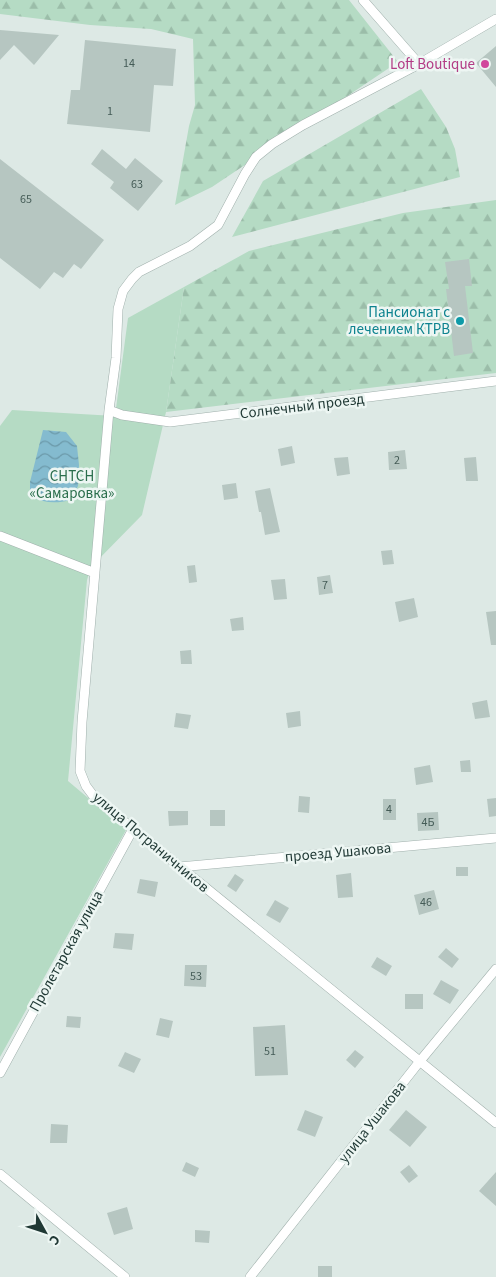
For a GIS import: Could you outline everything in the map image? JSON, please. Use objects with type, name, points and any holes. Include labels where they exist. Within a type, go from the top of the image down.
[{"type":"street","points":[[363,0],[419,64]]},
{"type":"street","name":"улица Пограничников","points":[[496,19],[419,64],[303,125],[272,144],[256,157],[218,225],[190,246],[139,272],[123,291],[118,309],[116,358],[109,410],[82,722],[80,771],[86,786],[95,798],[496,1123]]},
{"type":"street","name":"Солнечный проезд","points":[[109,410],[122,415],[170,422],[496,381]]},
{"type":"street","points":[[0,536],[95,573]]},
{"type":"street","name":"Пролетарская улица","points":[[0,1073],[132,829]]},
{"type":"street","name":"проезд Ушакова","points":[[179,867],[496,838]]},
{"type":"street","name":"улица Ушакова","points":[[250,1277],[420,1061],[496,969]]},
{"type":"street","points":[[0,1174],[125,1277]]},
{"type":"green space","points":[[0,0],[349,0],[398,62],[212,187],[175,205],[189,126],[195,105],[193,39],[151,29],[90,25],[0,14]]},
{"type":"green space","points":[[421,89],[446,127],[455,149],[460,177],[232,237],[263,181]]},
{"type":"green space","points":[[496,200],[496,373],[166,412],[184,287],[249,251],[403,213]]},
{"type":"green space","name":"СНТСН «Самаровка»","points":[[184,287],[166,412],[142,515],[91,567],[87,580],[68,781],[126,830],[0,1057],[0,426],[12,410],[115,416],[128,318]]},
{"type":"water","points":[[43,430],[66,432],[77,446],[79,465],[78,486],[70,500],[50,502],[30,496],[30,482]]},
{"type":"building","points":[[0,30],[59,35],[34,65],[14,45],[0,60]]},
{"type":"building","points":[[85,40],[176,49],[173,86],[154,85],[150,132],[67,124],[71,90],[80,90]]},
{"type":"building","points":[[496,46],[496,87],[476,63]]},
{"type":"building","points":[[102,149],[126,169],[135,158],[163,181],[138,211],[110,188],[114,182],[91,164]]},
{"type":"building","points":[[0,159],[104,240],[81,269],[74,264],[63,278],[54,272],[40,289],[0,258]]},
{"type":"building","name":"Пансионат с лечением КТРВ","points":[[469,259],[472,286],[465,286],[473,353],[454,356],[446,289],[449,289],[445,262]]},
{"type":"building","points":[[292,446],[295,463],[281,466],[278,449]]},
{"type":"building","points":[[405,450],[407,469],[389,470],[388,452]]},
{"type":"building","points":[[348,457],[350,474],[337,476],[334,458]]},
{"type":"building","points":[[476,457],[478,481],[466,481],[464,458]]},
{"type":"building","points":[[236,483],[238,498],[224,500],[222,485]]},
{"type":"building","points":[[270,488],[280,532],[265,535],[255,491]]},
{"type":"building","points":[[392,550],[394,564],[383,565],[381,551]]},
{"type":"building","points":[[195,565],[197,582],[189,583],[187,566]]},
{"type":"building","points":[[330,575],[333,593],[319,595],[317,577]]},
{"type":"building","points":[[285,579],[287,599],[274,600],[271,580]]},
{"type":"building","points":[[414,598],[418,617],[399,622],[395,602]]},
{"type":"building","points":[[496,611],[496,645],[491,645],[486,612]]},
{"type":"building","points":[[243,617],[244,630],[232,631],[230,619]]},
{"type":"building","points":[[191,650],[192,664],[181,664],[180,651]]},
{"type":"building","points":[[487,700],[490,717],[475,719],[472,703]]},
{"type":"building","points":[[300,711],[301,726],[288,728],[286,713]]},
{"type":"building","points":[[176,713],[191,715],[188,729],[174,727]]},
{"type":"building","points":[[470,760],[471,772],[461,772],[460,761]]},
{"type":"building","points":[[430,765],[433,782],[416,785],[414,768]]},
{"type":"building","points":[[299,796],[310,797],[309,813],[298,812]]},
{"type":"building","points":[[496,798],[496,816],[489,817],[487,799]]},
{"type":"building","points":[[383,799],[396,799],[396,820],[383,820]]},
{"type":"building","points":[[210,810],[225,810],[225,826],[210,826]]},
{"type":"building","points":[[168,811],[188,811],[188,825],[169,826]]},
{"type":"building","points":[[438,812],[439,830],[418,831],[417,813]]},
{"type":"building","points":[[456,867],[468,867],[468,876],[456,876]]},
{"type":"building","points":[[351,873],[353,897],[338,898],[336,875]]},
{"type":"building","points":[[235,874],[244,880],[236,892],[227,886]]},
{"type":"building","points":[[140,879],[158,882],[155,897],[137,893]]},
{"type":"building","points":[[434,890],[439,909],[419,915],[414,895]]},
{"type":"building","points":[[275,900],[289,908],[280,923],[266,915]]},
{"type":"building","points":[[115,933],[134,934],[132,950],[113,948]]},
{"type":"building","points":[[446,948],[459,959],[452,968],[438,957]]},
{"type":"building","points":[[377,957],[392,966],[386,976],[371,967]]},
{"type":"building","points":[[185,965],[207,965],[206,987],[184,986]]},
{"type":"building","points":[[441,980],[459,990],[450,1004],[433,994]]},
{"type":"building","points":[[405,994],[423,994],[423,1009],[405,1009]]},
{"type":"building","points":[[67,1016],[81,1017],[80,1028],[66,1027]]},
{"type":"building","points":[[160,1018],[173,1021],[169,1038],[156,1035]]},
{"type":"building","points":[[285,1025],[288,1075],[255,1076],[253,1027]]},
{"type":"building","points":[[355,1050],[364,1057],[355,1068],[346,1060]]},
{"type":"building","points":[[125,1052],[141,1059],[134,1073],[118,1066]]},
{"type":"building","points":[[305,1110],[323,1117],[315,1137],[297,1130]]},
{"type":"building","points":[[406,1110],[427,1127],[410,1147],[389,1130]]},
{"type":"building","points":[[51,1124],[68,1125],[67,1143],[50,1143]]},
{"type":"building","points":[[186,1162],[199,1168],[195,1177],[182,1171]]},
{"type":"building","points":[[409,1165],[418,1176],[409,1183],[400,1172]]},
{"type":"building","points":[[496,1172],[496,1206],[479,1191]]},
{"type":"building","points":[[127,1207],[133,1229],[114,1235],[107,1213]]},
{"type":"building","points":[[195,1230],[210,1231],[209,1243],[195,1242]]},
{"type":"building","points":[[318,1266],[332,1266],[332,1277],[318,1277]]},
{"type":"place","name":"Loft Boutique","points":[[485,64]]},
{"type":"place","name":"Пансионат с лечением КТРВ","points":[[460,321]]}]
